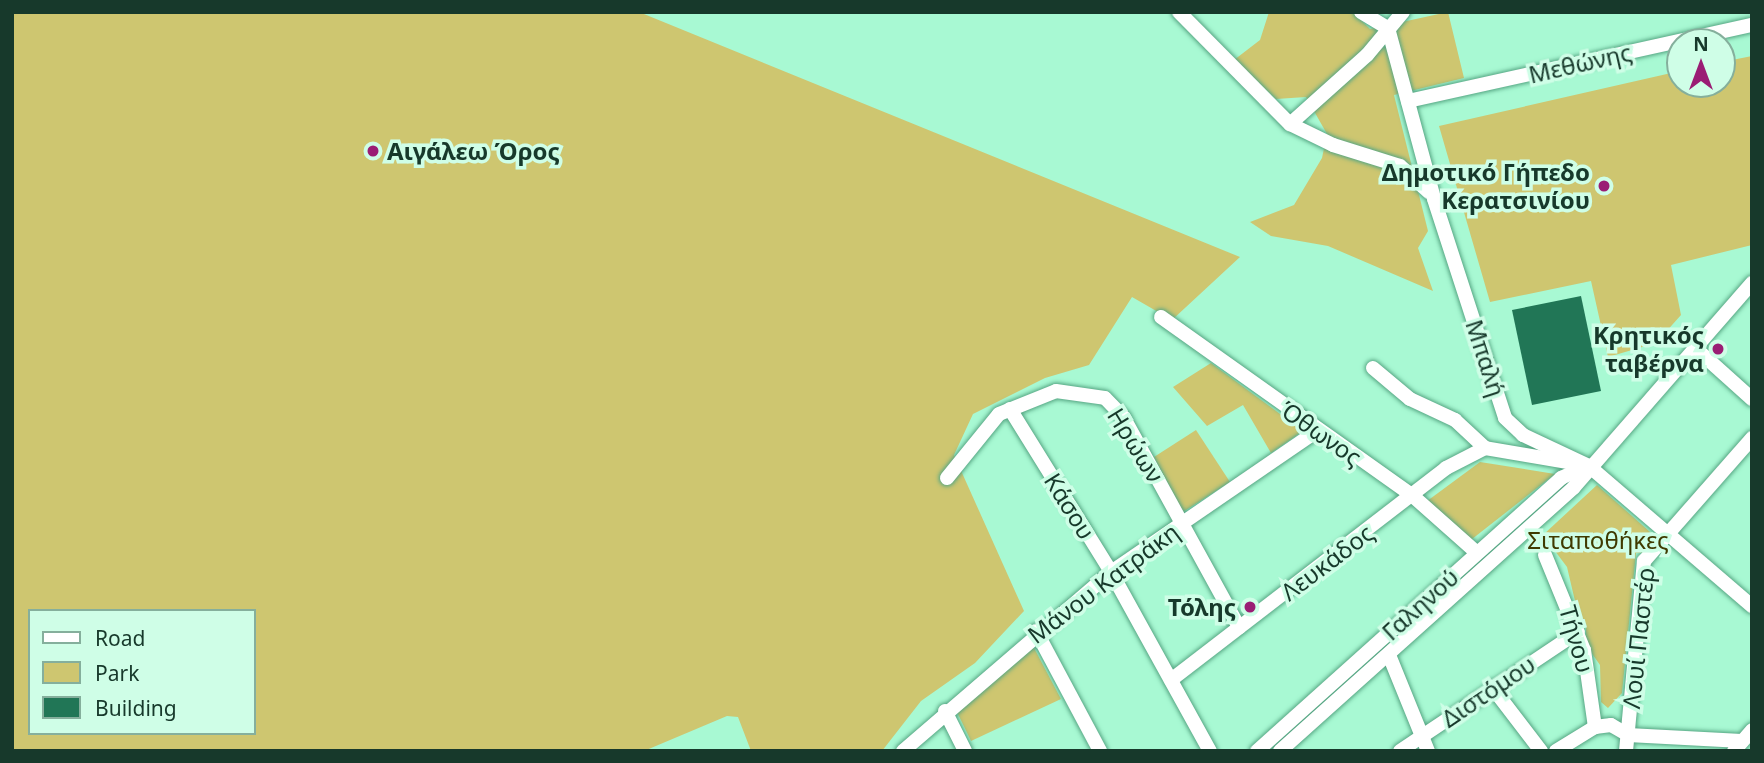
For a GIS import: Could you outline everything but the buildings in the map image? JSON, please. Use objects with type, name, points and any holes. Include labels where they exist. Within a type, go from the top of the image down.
[{"type":"street","points":[[1179,12],[1290,124],[1414,173],[1434,199]]},
{"type":"street","points":[[1361,12],[1388,29]]},
{"type":"street","points":[[1290,124],[1403,12]]},
{"type":"street","name":"Μεθώνης","points":[[1408,101],[1752,25]]},
{"type":"street","name":"Μπαλή","points":[[1388,29],[1434,199],[1505,418],[1523,435],[1589,466],[1752,606]]},
{"type":"street","name":"Γαληνού","points":[[1280,751],[1546,515],[1752,283]]},
{"type":"street","name":"Όθωνος","points":[[1161,317],[1317,431],[1414,497],[1477,553]]},
{"type":"street","points":[[1694,347],[1752,399]]},
{"type":"street","points":[[1373,368],[1410,399],[1455,420],[1485,448],[1589,466]]},
{"type":"street","name":"Ηρώων","points":[[947,478],[987,424],[1010,409],[1056,391],[1105,398],[1124,418],[1238,627]]},
{"type":"street","name":"Κάσου","points":[[1010,409],[1111,572],[1210,751]]},
{"type":"street","name":"Μάνου Κατράκη","points":[[903,751],[1036,631],[1111,572],[1317,431]]},
{"type":"street","name":"Λουί Παστέρ","points":[[1626,751],[1642,566],[1752,438]]},
{"type":"street","name":"Λευκάδος","points":[[1171,680],[1414,497],[1465,455],[1485,448]]},
{"type":"street","name":"Γαληνού","points":[[1257,751],[1561,478],[1589,466]]},
{"type":"street","name":"Τήνου","points":[[1545,555],[1578,632],[1595,727]]},
{"type":"street","points":[[1036,631],[1100,751]]},
{"type":"street","name":"Διστόμου","points":[[1400,751],[1578,632]]},
{"type":"street","points":[[1389,655],[1428,751]]},
{"type":"street","points":[[1492,687],[1541,751]]},
{"type":"street","points":[[945,711],[965,751]]},
{"type":"street","points":[[1556,751],[1595,727],[1619,726],[1628,735],[1742,741]]},
{"type":"green space","points":[[12,12],[639,12],[1240,257],[1172,320],[1132,297],[1089,365],[1045,378],[973,414],[954,455],[1024,611],[975,663],[921,701],[882,751],[751,751],[738,717],[727,716],[644,751],[12,751]]},
{"type":"green space","points":[[1269,12],[1353,12],[1370,29],[1448,12],[1464,78],[1394,95],[1428,231],[1418,248],[1433,291],[1328,246],[1271,236],[1250,222],[1294,205],[1322,158],[1327,134],[1306,97],[1276,99],[1234,60],[1260,40]]},
{"type":"green space","name":"Δημοτικό Γήπεδο Κερατσινίου","points":[[1752,56],[1752,245],[1671,265],[1681,315],[1656,343],[1608,357],[1591,281],[1490,302],[1439,126],[1666,74],[1666,98],[1736,98],[1736,59]]},
{"type":"green space","points":[[1211,363],[1303,431],[1271,453],[1243,405],[1207,426],[1173,387]]},
{"type":"green space","points":[[1196,430],[1230,482],[1183,512],[1154,457]]},
{"type":"green space","points":[[1480,462],[1555,474],[1467,543],[1419,507]]},
{"type":"green space","name":"Σιταποθήκες","points":[[1597,485],[1658,539],[1644,553],[1636,553],[1622,693],[1608,708],[1601,702],[1600,665],[1586,645],[1586,625],[1579,618],[1567,567],[1543,535]]},
{"type":"green space","points":[[1033,646],[1061,699],[971,741],[956,710]]},
{"type":"place","name":"Αιγάλεω Όρος","points":[[373,151]]},
{"type":"place","name":"Δημοτικό Γήπεδο Κερατσινίου","points":[[1604,186]]},
{"type":"place","name":"Κρητικός ταβέρνα","points":[[1718,349]]},
{"type":"place","name":"Τόλης","points":[[1250,607]]}]
